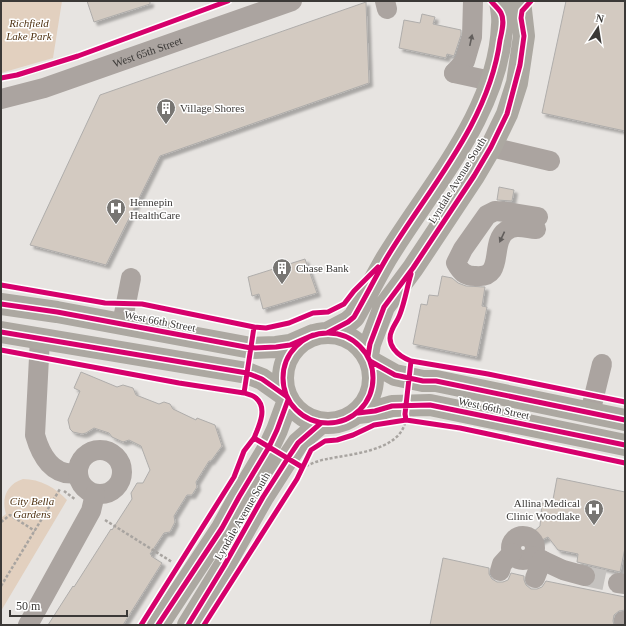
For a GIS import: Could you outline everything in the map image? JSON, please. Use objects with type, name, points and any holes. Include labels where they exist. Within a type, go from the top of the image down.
[{"type":"main road","name":"Lyndale Avenue South","points":[[320,334],[348,322],[354,317],[387,258],[462,141],[491,81],[499,52],[503,24],[500,1]]},
{"type":"main road","name":"Lyndale Avenue South","points":[[369,359],[370,344],[384,306],[416,262],[474,176],[491,147],[507,114],[519,71],[524,36],[520,1]]},
{"type":"main road","name":"West 66th Street","points":[[1,304],[122,324],[251,348],[276,347],[320,334]]},
{"type":"main road","points":[[1,332],[247,373],[262,380],[287,398]]},
{"type":"main road","points":[[320,334],[339,334],[351,339],[361,346],[369,359],[374,380],[372,389],[367,402],[358,413],[347,420],[334,423],[322,423],[306,418],[293,407],[287,398],[283,382],[284,367],[290,353],[300,342],[320,334]]},
{"type":"main road","name":"West 66th Street","points":[[369,359],[395,375],[625,420]]},
{"type":"main road","name":"Lyndale Avenue South","points":[[158,625],[222,528],[269,447],[277,430],[287,398]]},
{"type":"main road","name":"West 66th Street","points":[[358,413],[375,411],[392,406],[406,417],[430,405],[625,445]]},
{"type":"main road","name":"Lyndale Avenue South","points":[[190,624],[263,497],[298,462],[298,443],[322,423]]},
{"type":"main road","points":[[190,624],[187,603],[208,548]]},
{"type":"street","name":"West 65th Street","points":[[1,99],[44,88],[292,1]]},
{"type":"street","points":[[473,1],[472,37],[465,61],[454,74],[491,81]]},
{"type":"street","points":[[491,147],[550,161]]},
{"type":"street","points":[[122,324],[131,278]]},
{"type":"street","points":[[40,338],[36,435],[39,449],[49,464],[68,474],[77,473]]},
{"type":"street","points":[[590,413],[602,364]]},
{"type":"street","points":[[28,625],[93,502],[103,494],[116,488],[120,481],[122,474],[118,460],[113,454],[106,451],[92,451],[81,460],[78,466],[77,473],[79,480],[88,491],[93,502]]},
{"type":"street","points":[[500,571],[502,564],[512,553],[511,544],[513,541],[519,536],[524,535],[531,538],[536,544],[537,565],[585,576]]},
{"type":"path","points":[[298,462],[366,452],[381,446],[395,439],[403,431],[406,417]]},
{"type":"path","points":[[1,586],[60,488],[93,502],[172,562]]},
{"type":"path","points":[[1,522],[10,515],[35,531]]},
{"type":"green space","name":"Richfield Lake Park","points":[[1,1],[62,1],[53,58],[1,73]]},
{"type":"green space","name":"City Bella Gardens","points":[[23,479],[41,482],[58,492],[67,500],[1,611],[1,518],[6,514],[4,502],[9,488],[17,481]]},
{"type":"building","points":[[87,1],[150,1],[150,4],[94,22]]},
{"type":"building","points":[[566,1],[625,1],[625,131],[542,113]]},
{"type":"building","name":"Village Shores","points":[[366,2],[369,83],[160,156],[106,265],[30,245],[100,95]]},
{"type":"building","points":[[422,14],[435,17],[433,24],[461,30],[461,35],[454,56],[447,54],[446,58],[399,48],[404,20],[420,23]]},
{"type":"building","points":[[499,187],[514,190],[512,201],[497,200]]},
{"type":"building","name":"Chase Bank","points":[[305,259],[317,293],[263,309],[259,294],[252,296],[248,277]]},
{"type":"building","points":[[442,276],[452,278],[458,283],[466,286],[485,287],[482,306],[487,307],[477,357],[413,344],[421,304],[427,305],[429,295],[438,296]]},
{"type":"building","points":[[81,372],[117,387],[123,385],[133,388],[136,395],[159,404],[164,402],[170,404],[173,409],[196,420],[197,418],[215,425],[222,446],[211,461],[209,461],[196,482],[197,487],[192,495],[187,495],[174,516],[175,522],[170,532],[164,533],[150,554],[162,563],[123,625],[48,625],[132,499],[131,493],[137,483],[143,483],[150,470],[141,446],[129,440],[123,442],[112,437],[109,433],[94,428],[82,434],[73,432],[70,429],[68,420],[80,391],[74,388]]},
{"type":"building","points":[[557,478],[625,492],[625,548],[620,572],[577,562],[578,554],[558,550],[548,537],[536,543],[531,534],[540,526],[542,503],[552,505]]},
{"type":"building","points":[[443,558],[489,568],[489,574],[492,579],[497,582],[508,580],[511,573],[524,576],[526,585],[531,589],[542,587],[546,581],[625,597],[625,610],[619,611],[614,615],[614,625],[430,625]]},
{"type":"tunnel","points":[[585,576],[618,583]]},
{"type":"cycle path","points":[[1,78],[17,75],[78,56],[228,1]]},
{"type":"cycle path","points":[[327,333],[348,322],[354,317],[386,259],[438,181],[470,127],[494,70],[502,29],[503,22],[501,13],[491,1]]},
{"type":"cycle path","points":[[368,356],[370,344],[384,307],[413,268],[474,176],[491,147],[507,114],[520,65],[524,36],[521,18],[522,11],[531,1]]},
{"type":"cycle path","points":[[302,467],[254,438],[262,412],[260,402],[252,395],[244,393],[254,327],[266,328],[289,323],[313,313],[328,312],[344,304],[354,291],[378,267]]},
{"type":"cycle path","points":[[406,420],[405,414],[411,361],[397,353],[390,340],[390,335],[402,309],[411,274]]},
{"type":"cycle path","points":[[1,285],[105,303],[142,304],[254,327]]},
{"type":"cycle path","points":[[1,304],[57,312],[251,348],[290,345],[313,335]]},
{"type":"cycle path","points":[[1,332],[247,373],[262,379],[286,396]]},
{"type":"cycle path","points":[[328,333],[345,336],[360,346],[370,361],[373,378],[370,395],[360,410],[345,420],[328,423],[311,420],[296,410],[286,395],[283,378],[286,361],[296,346],[311,336],[328,333]]},
{"type":"cycle path","points":[[1,350],[179,383],[244,393]]},
{"type":"cycle path","points":[[370,361],[395,375],[423,381],[436,381],[625,420]]},
{"type":"cycle path","points":[[411,361],[488,374],[625,402]]},
{"type":"cycle path","points":[[158,625],[222,528],[269,447],[288,400]]},
{"type":"cycle path","points":[[358,413],[375,411],[392,406],[430,405],[625,445]]},
{"type":"cycle path","points":[[204,625],[297,479],[311,450],[325,441],[337,440],[353,435],[374,425],[406,420],[460,428],[625,463]]},
{"type":"cycle path","points":[[188,625],[224,566],[263,497],[288,458],[298,443],[321,423]]},
{"type":"cycle path","points":[[141,625],[234,477],[244,451],[254,438]]},
{"type":"place","name":"Village Shores","points":[[166,125]]},
{"type":"place","name":"Hennepin HealthCare","points":[[116,225]]},
{"type":"place","name":"Chase Bank","points":[[282,285]]},
{"type":"place","name":"Allina Medical Clinic Woodlake","points":[[594,526]]}]
